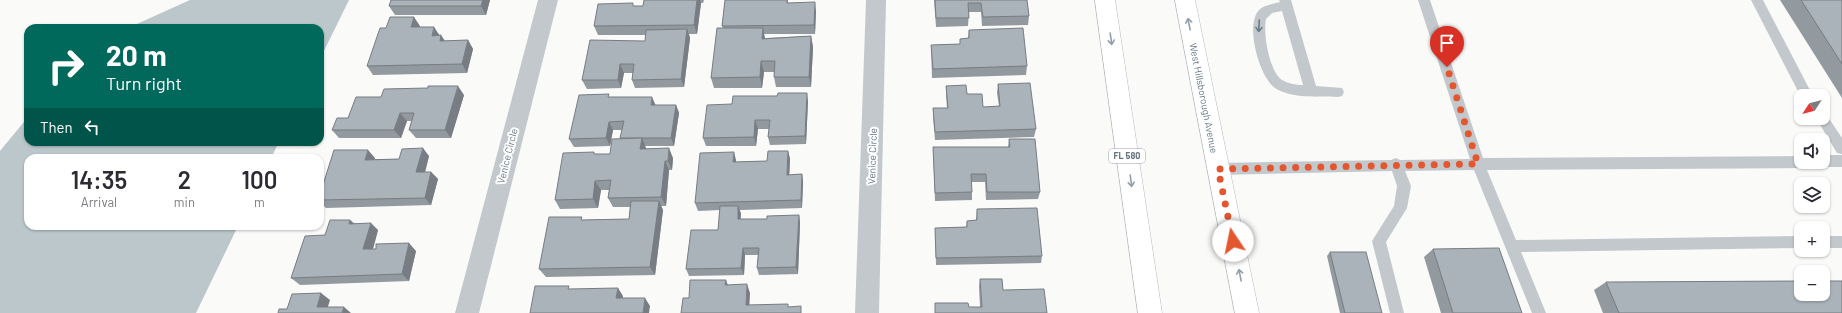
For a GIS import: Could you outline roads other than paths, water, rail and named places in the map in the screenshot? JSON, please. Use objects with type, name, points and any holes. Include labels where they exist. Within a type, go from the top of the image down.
[{"type":"main road","name":"FL 580","points":[[1105,0],[1150,313]]},
{"type":"main road","name":"West Hillsborough Avenue","points":[[1185,0],[1247,313]]},
{"type":"street","name":"Venice Circle","points":[[467,313],[548,0]]},
{"type":"street","name":"Venice Circle","points":[[867,313],[876,0]]},
{"type":"lane","points":[[1424,0],[1478,164],[1513,246],[1539,313]]},
{"type":"lane","points":[[1757,0],[1804,89]]},
{"type":"lane","points":[[1311,91],[1286,3],[1268,10],[1262,14],[1258,22],[1258,30],[1270,75],[1282,87],[1292,90],[1311,91],[1338,92]]},
{"type":"lane","points":[[1827,125],[1842,149]]},
{"type":"lane","points":[[1830,161],[1842,161]]},
{"type":"lane","points":[[1218,169],[1396,164],[1794,162]]},
{"type":"lane","points":[[1396,164],[1404,186],[1400,208],[1379,241],[1397,313]]},
{"type":"lane","points":[[1513,246],[1794,242]]},
{"type":"lane","points":[[1830,242],[1842,242]]}]
